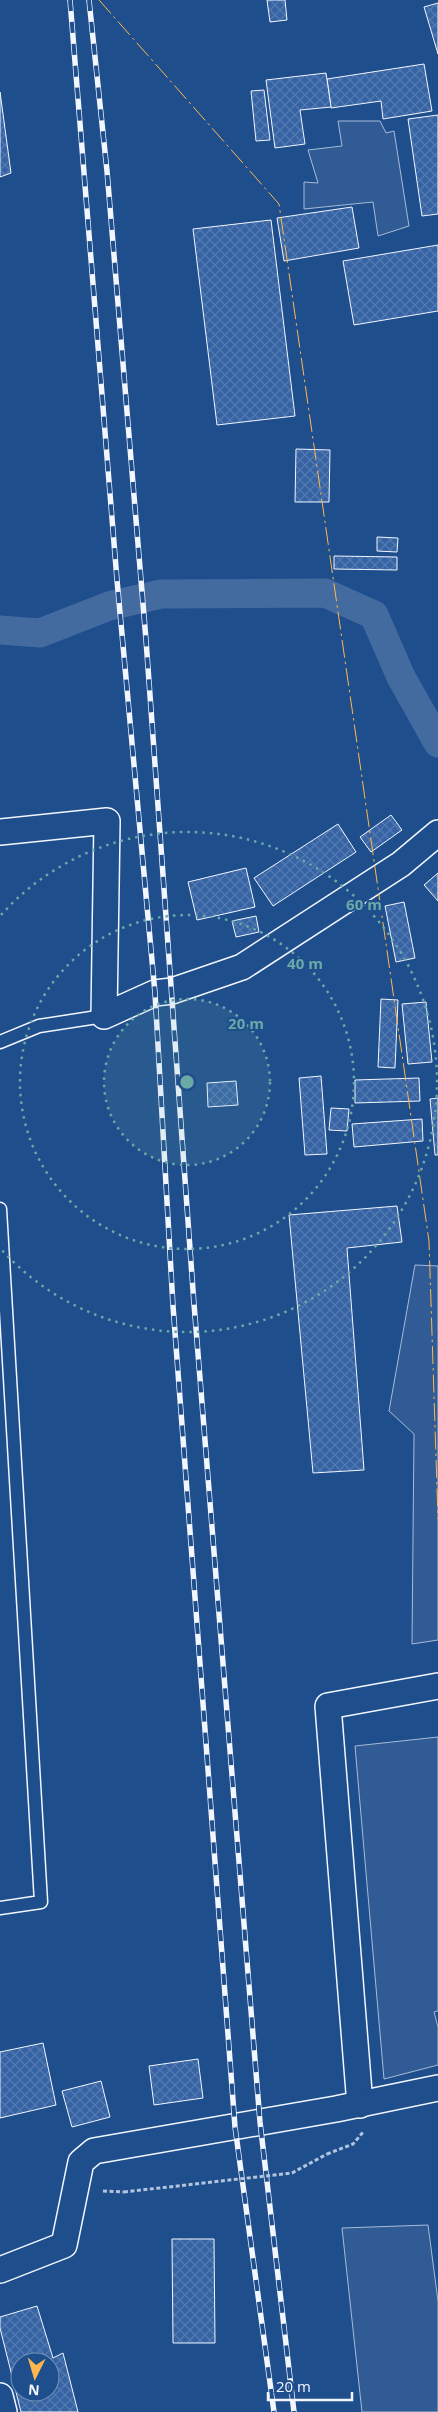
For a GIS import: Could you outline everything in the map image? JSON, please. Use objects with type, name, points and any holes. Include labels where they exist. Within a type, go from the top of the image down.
[{"type":"street","points":[[0,832],[107,820],[104,1016],[155,994],[172,991],[242,967],[401,864],[438,833]]},
{"type":"street","points":[[360,2105],[328,1706],[438,1686]]},
{"type":"street","points":[[0,2270],[64,2245],[81,2162],[94,2151],[360,2105],[438,2088]]},
{"type":"street","points":[[0,2396],[4,2412]]},
{"type":"lane","points":[[0,1042],[40,1026],[104,1016]]},
{"type":"lane","points":[[0,1209],[41,1902],[0,1908]]},
{"type":"path","points":[[124,2192],[292,2173],[327,2154]]},
{"type":"shaded area","points":[[338,121],[380,121],[386,133],[394,131],[409,226],[378,236],[373,202],[304,209],[304,182],[318,183],[308,150],[342,146]]},
{"type":"shaded area","points":[[415,1265],[438,1266],[438,1640],[412,1644],[414,1434],[389,1411]]},
{"type":"shaded area","points":[[438,1737],[438,2011],[434,2012],[438,2027],[438,2065],[384,2079],[355,1746]]},
{"type":"shaded area","points":[[428,2225],[438,2301],[438,2412],[362,2412],[342,2228]]},
{"type":"building","points":[[267,0],[285,0],[287,20],[270,22]]},
{"type":"building","points":[[438,3],[438,54],[424,7]]},
{"type":"building","points":[[424,64],[432,111],[383,119],[381,101],[331,108],[327,79]]},
{"type":"building","points":[[326,73],[331,107],[300,110],[305,144],[275,148],[266,80]]},
{"type":"building","points":[[264,90],[270,140],[256,141],[251,91]]},
{"type":"building","points":[[0,92],[11,173],[0,177]]},
{"type":"building","points":[[438,115],[438,214],[422,216],[408,119]]},
{"type":"building","points":[[352,207],[359,248],[284,261],[277,218]]},
{"type":"building","points":[[271,220],[295,416],[217,425],[193,229]]},
{"type":"building","points":[[438,245],[438,311],[354,325],[343,261]]},
{"type":"building","points":[[296,449],[330,450],[329,502],[295,502]]},
{"type":"building","points":[[377,537],[398,538],[397,552],[377,551]]},
{"type":"building","points":[[334,556],[397,557],[397,570],[334,569]]},
{"type":"building","points":[[391,815],[402,830],[371,852],[360,837]]},
{"type":"building","points":[[338,824],[356,852],[273,906],[254,878]]},
{"type":"building","points":[[246,868],[255,907],[197,920],[188,882]]},
{"type":"building","points":[[438,873],[438,901],[424,885]]},
{"type":"building","points":[[404,902],[415,958],[396,962],[385,906]]},
{"type":"building","points":[[256,916],[259,932],[236,937],[232,921]]},
{"type":"building","points":[[381,999],[398,1000],[395,1068],[378,1067]]},
{"type":"building","points":[[426,1002],[432,1062],[408,1064],[402,1004]]},
{"type":"building","points":[[321,1076],[327,1154],[305,1155],[299,1078]]},
{"type":"building","points":[[419,1078],[420,1101],[355,1103],[355,1080]]},
{"type":"building","points":[[236,1081],[238,1105],[208,1107],[207,1083]]},
{"type":"building","points":[[438,1098],[438,1155],[435,1155],[430,1099]]},
{"type":"building","points":[[331,1108],[349,1109],[347,1131],[329,1130]]},
{"type":"building","points":[[422,1119],[423,1141],[354,1147],[352,1124]]},
{"type":"building","points":[[397,1206],[402,1242],[347,1248],[364,1470],[313,1473],[289,1215]]},
{"type":"building","points":[[43,2043],[56,2105],[0,2118],[0,2052]]},
{"type":"building","points":[[198,2059],[203,2098],[154,2105],[149,2066]]},
{"type":"building","points":[[101,2081],[110,2117],[72,2127],[62,2091]]},
{"type":"building","points":[[172,2239],[214,2239],[215,2343],[173,2343]]},
{"type":"building","points":[[37,2306],[51,2352],[10,2352],[10,2368],[0,2328],[0,2317]]},
{"type":"building","points":[[63,2353],[78,2412],[21,2412],[18,2402],[60,2402],[60,2354]]},
{"type":"waterway","points":[[0,630],[40,633],[109,606],[161,594],[325,593],[374,615],[401,677],[438,743]]},
{"type":"railway","points":[[70,0],[117,580],[155,993],[173,1306],[235,2127],[274,2412]]},
{"type":"railway","points":[[89,0],[107,171],[146,640],[194,1304],[260,2122],[294,2412]]},
{"type":"power","points":[[99,0],[279,204],[429,1241],[438,1519]]}]
